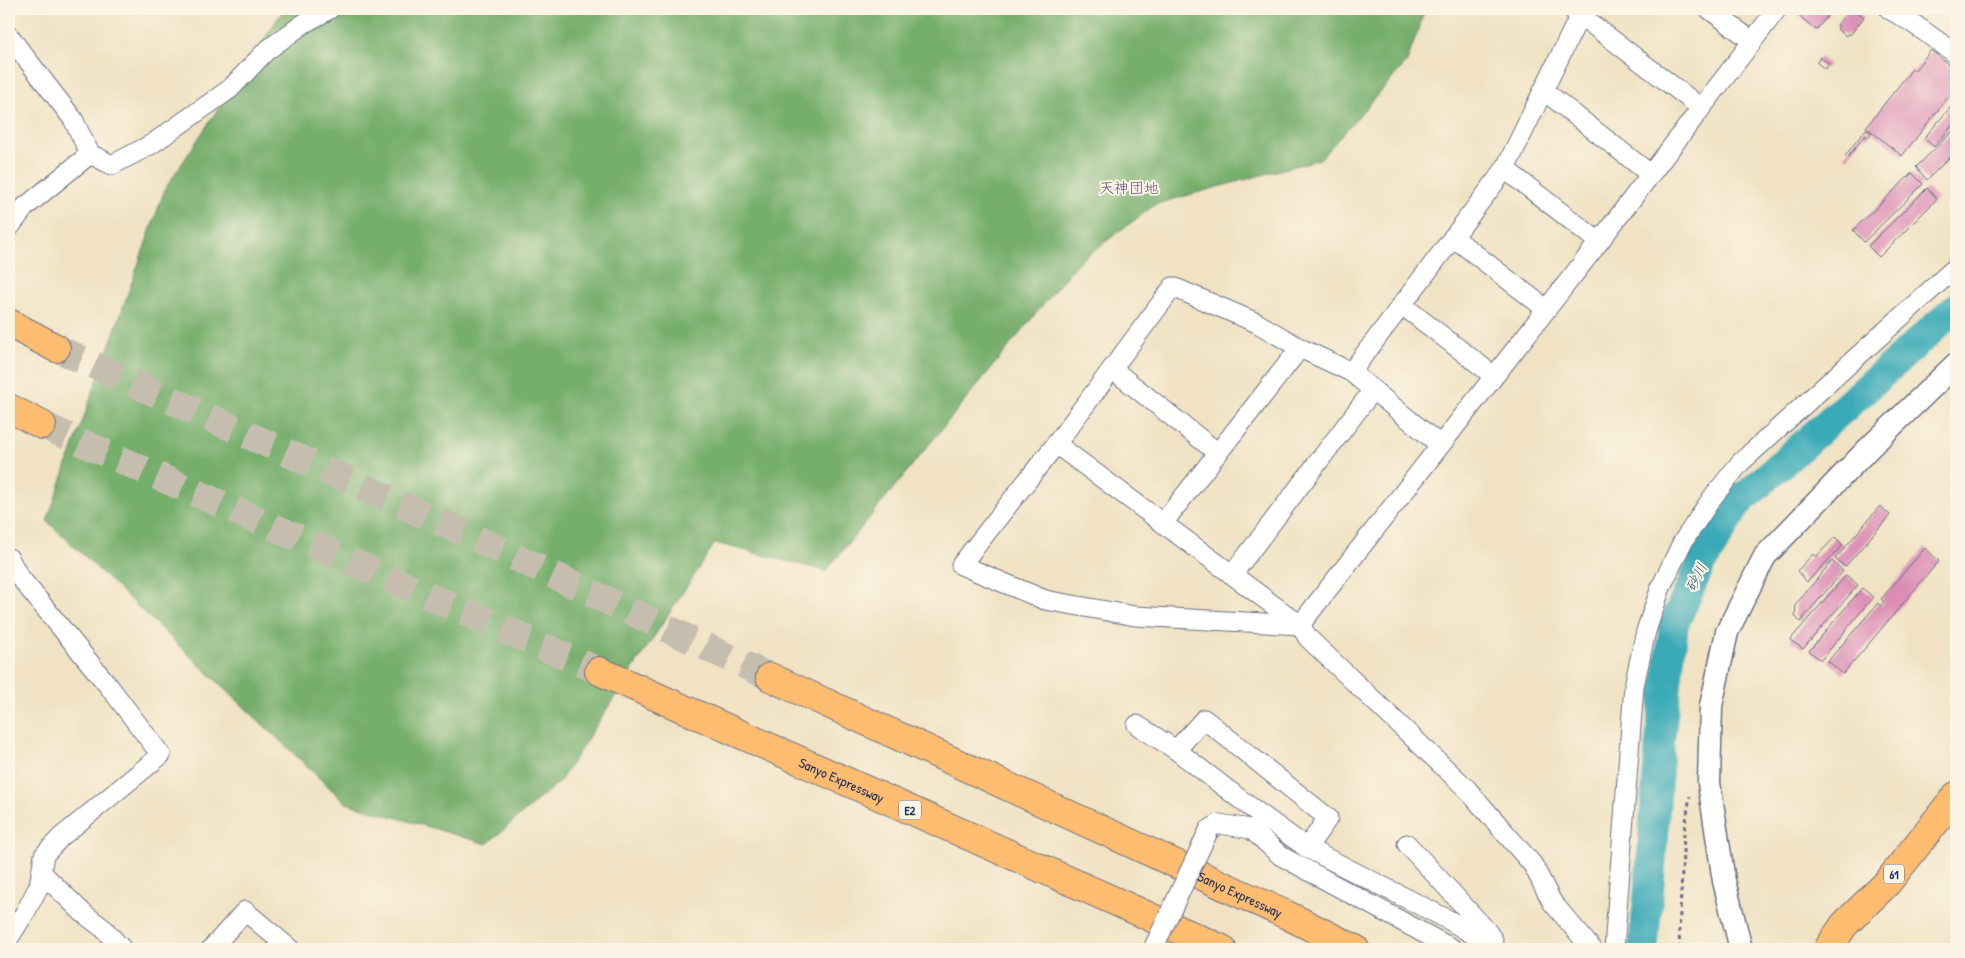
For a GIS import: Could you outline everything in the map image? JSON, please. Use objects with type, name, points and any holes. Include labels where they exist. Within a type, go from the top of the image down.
[{"type":"main road","points":[[9,323],[56,348]]},
{"type":"main road","points":[[9,408],[42,425]]},
{"type":"main road","name":"Sanyo Expressway","points":[[599,671],[1222,949]]},
{"type":"main road","name":"Sanyo Expressway","points":[[770,677],[1289,916],[1355,949]]},
{"type":"main road","name":"61","points":[[1828,949],[1844,925],[1887,883],[1956,796]]},
{"type":"street","points":[[9,36],[73,119],[90,154],[112,165],[152,144],[230,89],[266,51],[304,24],[330,9]]},
{"type":"street","points":[[1709,9],[1752,41]]},
{"type":"street","points":[[1300,625],[1599,242],[1777,9]]},
{"type":"street","points":[[1889,9],[1956,54]]},
{"type":"street","points":[[1351,372],[1505,169],[1578,11],[1700,108]]},
{"type":"street","points":[[1543,90],[1650,174]]},
{"type":"street","points":[[9,228],[24,207],[90,154]]},
{"type":"street","points":[[1505,169],[1599,242]]},
{"type":"street","points":[[1453,237],[1546,309]]},
{"type":"street","points":[[1614,949],[1634,686],[1646,631],[1661,587],[1682,543],[1712,498],[1740,463],[1956,267]]},
{"type":"street","points":[[1300,625],[1135,616],[1045,600],[961,565],[1056,444],[1173,287],[1258,323],[1300,348],[1351,372],[1440,446]]},
{"type":"street","points":[[1402,305],[1494,376]]},
{"type":"street","points":[[1162,523],[1300,348]]},
{"type":"street","points":[[1741,949],[1724,881],[1709,783],[1711,706],[1727,632],[1766,556],[1869,448],[1956,364]]},
{"type":"street","points":[[1112,369],[1218,453]]},
{"type":"street","points":[[1232,575],[1373,390]]},
{"type":"street","points":[[1056,444],[1300,625],[1308,638],[1468,789],[1533,866],[1552,902],[1592,949]]},
{"type":"street","points":[[9,558],[18,575],[161,755],[61,837],[44,855],[39,886],[26,912],[9,938]]},
{"type":"street","points":[[1176,750],[1204,719],[1328,818],[1307,848]]},
{"type":"street","points":[[1137,725],[1176,750],[1307,848],[1449,920],[1497,949]]},
{"type":"street","points":[[1152,949],[1209,830],[1219,824],[1252,829],[1281,856],[1454,949]]},
{"type":"street","points":[[1407,844],[1486,930],[1497,949]]},
{"type":"street","points":[[41,872],[83,913],[104,929],[122,949]]},
{"type":"street","points":[[211,949],[245,911],[290,949]]},
{"type":"green space","points":[[284,9],[1425,9],[1407,62],[1320,159],[1156,204],[1077,263],[826,571],[715,543],[560,781],[487,844],[346,803],[47,521],[165,189]]},
{"type":"building","points":[[1798,9],[1823,9],[1829,14],[1816,30],[1795,12]]},
{"type":"building","points":[[1849,9],[1864,17],[1850,35],[1848,33],[1846,36],[1837,29],[1839,27],[1837,25]]},
{"type":"building","points":[[1931,50],[1956,71],[1956,87],[1902,156],[1866,127],[1912,69],[1914,71]]},
{"type":"building","points":[[1820,57],[1829,64],[1825,69],[1816,62]]},
{"type":"building","points":[[1956,101],[1956,121],[1934,147],[1924,138]]},
{"type":"building","points":[[1956,128],[1956,151],[1927,180],[1916,167]]},
{"type":"building","points":[[1866,129],[1871,133],[1868,138],[1865,135],[1847,158],[1845,156]]},
{"type":"building","points":[[1912,173],[1923,184],[1864,242],[1853,230]]},
{"type":"building","points":[[1927,188],[1937,199],[1879,257],[1868,246]]},
{"type":"building","points":[[1880,506],[1890,515],[1845,567],[1835,559]]},
{"type":"building","points":[[1835,537],[1843,545],[1807,582],[1797,571],[1813,554],[1816,557]]},
{"type":"building","points":[[1925,548],[1939,561],[1843,674],[1828,661],[1878,603],[1881,606],[1884,602],[1881,599]]},
{"type":"building","points":[[1832,561],[1843,571],[1800,622],[1795,616],[1796,604]]},
{"type":"building","points":[[1846,575],[1858,585],[1803,649],[1790,640]]},
{"type":"building","points":[[1862,588],[1873,597],[1821,660],[1809,651]]},
{"type":"waterway","name":"砂川","points":[[1643,949],[1660,740],[1674,624],[1699,568],[1738,503],[1956,308]]},
{"type":"tunnel","points":[[56,348],[460,531],[770,677]]},
{"type":"tunnel","points":[[42,425],[599,671]]},
{"type":"district","name":"天神団地","points":[[1129,187]]}]
